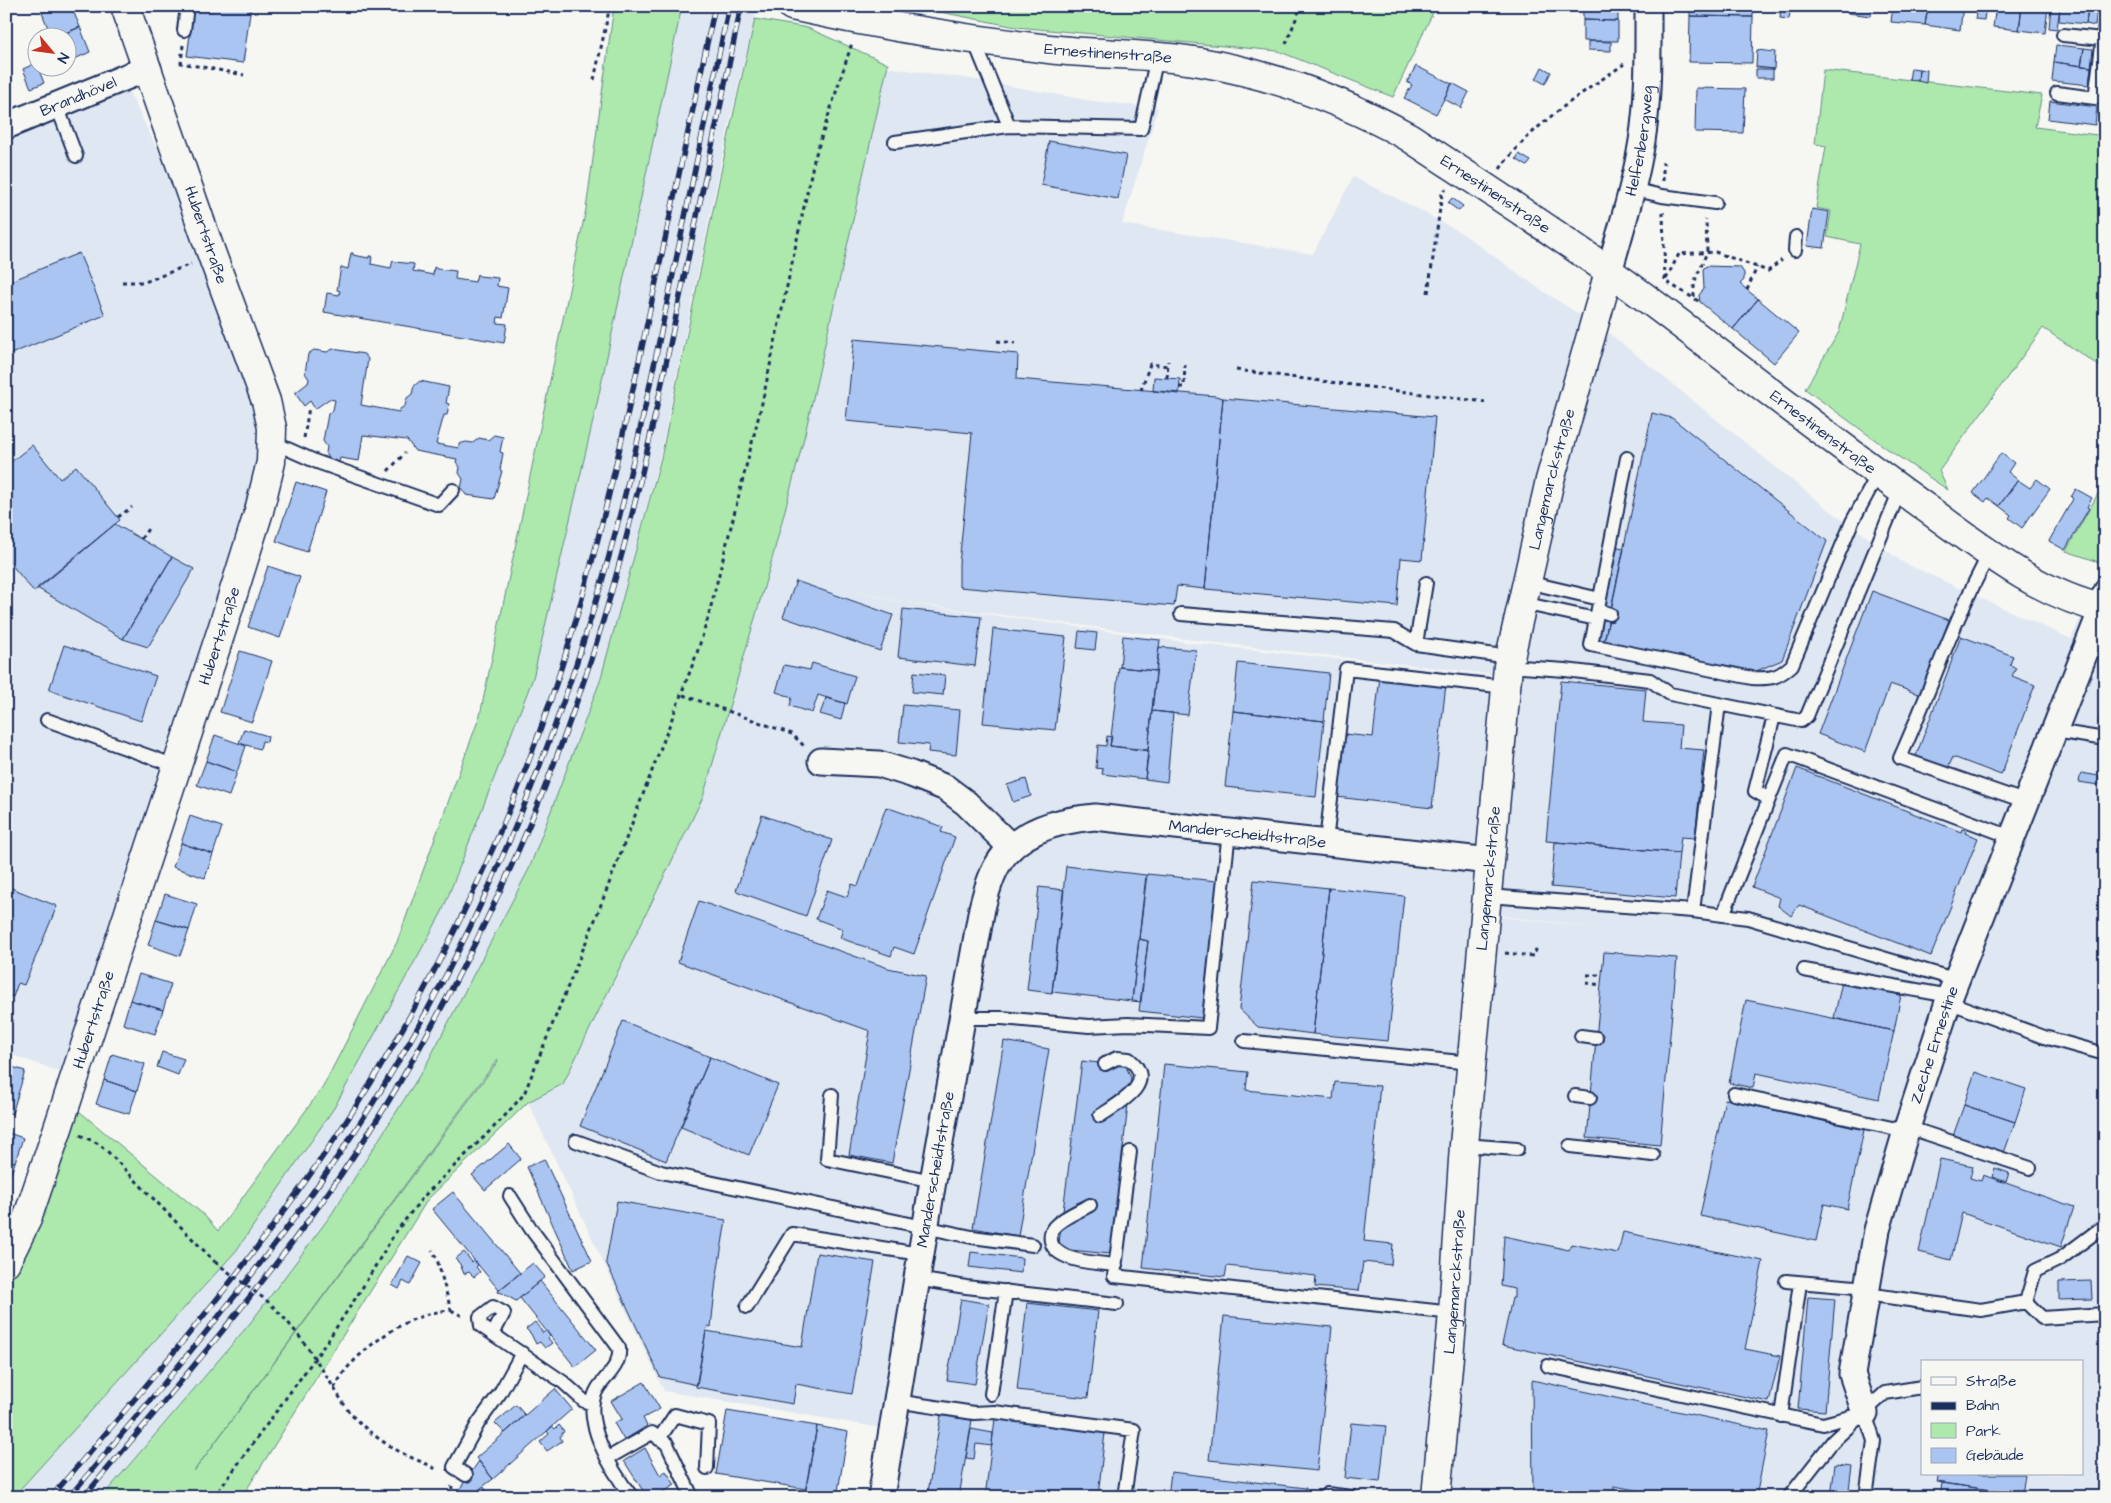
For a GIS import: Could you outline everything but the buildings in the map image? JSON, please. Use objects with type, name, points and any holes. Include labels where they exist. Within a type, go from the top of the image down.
[{"type":"street","name":"Hubertstraße","points":[[6,1262],[27,1219],[58,1128],[223,626],[259,510],[271,462],[272,428],[266,400],[212,255],[125,6]]},
{"type":"street","name":"Helfenbergweg","points":[[1609,272],[1632,189],[1642,141],[1648,48],[1648,6]]},
{"type":"street","name":"Ernestinenstraße","points":[[807,8],[859,21],[919,32],[1049,49],[1200,61],[1282,82],[1328,98],[1378,119],[1409,137],[1609,272],[1659,292],[1878,474],[1990,553],[2043,587],[2100,608]]},
{"type":"street","name":"Brandhövel","points":[[6,126],[148,68]]},
{"type":"street","name":"Langemarckstraße","points":[[1436,1497],[1464,1145],[1508,670],[1550,480],[1609,272]]},
{"type":"street","name":"Zeche Ernestine","points":[[1865,1413],[1852,1374],[1877,1230],[1906,1129],[1952,993],[2014,838],[2100,608]]},
{"type":"street","points":[[821,761],[879,764],[946,788],[966,803],[1011,847]]},
{"type":"street","name":"Manderscheidtstraße","points":[[881,1497],[920,1254],[982,908],[989,883],[998,864],[1011,847],[1030,834],[1051,824],[1088,817],[1490,861]]},
{"type":"lane","points":[[184,30],[187,6]]},
{"type":"lane","points":[[2057,93],[2095,98],[2105,24]]},
{"type":"lane","points":[[2063,35],[2103,39]]},
{"type":"lane","points":[[973,38],[1009,126]]},
{"type":"lane","points":[[895,142],[1009,126],[1141,130],[1158,57]]},
{"type":"lane","points":[[57,106],[76,156]]},
{"type":"lane","points":[[1632,189],[1662,196],[1710,202]]},
{"type":"lane","points":[[1795,250],[1796,237]]},
{"type":"lane","points":[[272,442],[318,462],[439,505],[453,490]]},
{"type":"lane","points":[[1627,458],[1603,605],[1590,646],[1752,678],[1770,679],[1783,674],[1792,665],[1852,522],[1878,474]]},
{"type":"lane","points":[[1326,842],[1346,669],[1565,670],[1650,680],[1670,694],[1801,721],[1807,716],[1900,490]]},
{"type":"lane","points":[[1990,553],[1974,582],[1900,758],[2027,802]]},
{"type":"lane","points":[[2100,608],[2105,581]]},
{"type":"lane","points":[[1416,644],[1426,583]]},
{"type":"lane","points":[[1525,593],[1603,605]]},
{"type":"lane","points":[[1525,593],[1603,605]]},
{"type":"lane","points":[[1181,614],[1394,631],[1416,644],[1508,670]]},
{"type":"lane","points":[[1693,911],[1719,704]]},
{"type":"lane","points":[[1769,799],[1755,791],[1774,716]]},
{"type":"lane","points":[[47,720],[176,766]]},
{"type":"lane","points":[[2055,731],[2105,739]]},
{"type":"lane","points":[[1724,915],[1787,754],[2014,838]]},
{"type":"lane","points":[[962,1018],[1002,1018],[1089,1026],[1128,1024],[1208,1028],[1229,831]]},
{"type":"lane","points":[[1487,896],[1693,911],[1748,918],[1952,993],[2044,1037],[2105,1054]]},
{"type":"lane","points":[[1804,970],[1952,993]]},
{"type":"lane","points":[[1581,1036],[1596,1038]]},
{"type":"lane","points":[[1244,1041],[1472,1063]]},
{"type":"lane","points":[[1100,1116],[1128,1098],[1139,1083],[1139,1070],[1135,1064],[1124,1057],[1105,1064]]},
{"type":"lane","points":[[1734,1094],[1906,1129],[2030,1168]]},
{"type":"lane","points":[[832,1095],[826,1159],[933,1181]]},
{"type":"lane","points":[[1575,1096],[1590,1098]]},
{"type":"lane","points":[[576,1141],[661,1172],[972,1237],[1033,1245]]},
{"type":"lane","points":[[1464,1145],[1517,1149]]},
{"type":"lane","points":[[1570,1146],[1653,1155]]},
{"type":"lane","points":[[1130,1152],[1114,1276],[1452,1313]]},
{"type":"lane","points":[[510,1196],[531,1229],[620,1348],[618,1362],[598,1389],[592,1404],[598,1433],[608,1458],[632,1497]]},
{"type":"lane","points":[[1090,1205],[1063,1220],[1050,1232],[1050,1238],[1055,1250],[1066,1257],[1116,1266]]},
{"type":"lane","points":[[2026,1302],[2035,1271],[2060,1258],[2100,1229],[2105,1229]]},
{"type":"lane","points":[[747,1306],[792,1234],[920,1254]]},
{"type":"lane","points":[[916,1279],[1117,1304]]},
{"type":"lane","points":[[1786,1281],[1866,1291],[1981,1310],[2026,1302]]},
{"type":"lane","points":[[1781,1416],[1800,1283]]},
{"type":"lane","points":[[991,1394],[1006,1291]]},
{"type":"lane","points":[[2026,1302],[2042,1318],[2105,1314]]},
{"type":"lane","points":[[493,1334],[563,1382],[584,1401],[592,1404]]},
{"type":"lane","points":[[466,1475],[454,1467],[479,1422],[500,1393],[522,1353]]},
{"type":"lane","points":[[1548,1366],[1823,1424],[1865,1413]]},
{"type":"lane","points":[[1789,1497],[1833,1441],[1885,1393],[1921,1387]]},
{"type":"lane","points":[[896,1400],[974,1413],[994,1412],[1134,1430],[1124,1497]]},
{"type":"lane","name":"Zeche Ernestine","points":[[1865,1413],[1874,1441],[1866,1497]]},
{"type":"lane","points":[[659,1439],[675,1415],[709,1424],[707,1468]]},
{"type":"lane","points":[[608,1458],[652,1433],[667,1444],[692,1497]]},
{"type":"lane","points":[[1327,1497],[1327,1494],[1352,1497]]},
{"type":"path","points":[[594,80],[610,6]]},
{"type":"path","points":[[1286,44],[1301,6]]},
{"type":"path","points":[[214,1497],[341,1320],[383,1251],[412,1211],[423,1197],[502,1119],[524,1094],[683,695],[708,618],[762,403],[816,152],[859,21]]},
{"type":"path","points":[[184,30],[181,63],[244,76]]},
{"type":"path","points":[[1487,189],[1514,150],[1540,127],[1575,99],[1648,48]]},
{"type":"path","points":[[1659,292],[1663,156]]},
{"type":"path","points":[[1428,293],[1442,194],[1458,170]]},
{"type":"path","points":[[1694,298],[1694,283],[1707,252],[1710,202]]},
{"type":"path","points":[[1659,292],[1679,254],[1715,252],[1768,271],[1795,250]]},
{"type":"path","points":[[122,282],[145,282],[185,266]]},
{"type":"path","points":[[1747,290],[1757,267]]},
{"type":"path","points":[[1659,292],[1694,298],[1700,302]]},
{"type":"path","points":[[997,341],[1015,343]]},
{"type":"path","points":[[1167,378],[1168,361]]},
{"type":"path","points":[[1179,387],[1184,387],[1185,363]]},
{"type":"path","points":[[1140,390],[1150,364],[1168,366]]},
{"type":"path","points":[[1236,370],[1485,402]]},
{"type":"path","points":[[301,454],[309,407]]},
{"type":"path","points":[[118,517],[132,507]]},
{"type":"path","points":[[141,539],[150,526]]},
{"type":"path","points":[[683,695],[792,734],[821,761]]},
{"type":"path","points":[[1482,950],[1533,956],[1538,946]]},
{"type":"path","points":[[1587,975],[1601,976]]},
{"type":"path","points":[[1586,984],[1600,985]]},
{"type":"path","points":[[58,1128],[78,1134],[99,1144],[216,1262],[266,1300],[291,1326],[358,1422],[391,1447],[403,1454],[427,1462],[440,1472]]},
{"type":"path","points":[[334,1388],[347,1367],[376,1340],[399,1326],[426,1316],[451,1310],[437,1259],[432,1250]]},
{"type":"path","points":[[451,1497],[453,1481]]},
{"type":"shaded area","points":[[681,6],[758,6],[728,128],[659,461],[600,681],[529,869],[426,1065],[331,1215],[251,1322],[102,1497],[13,1497],[236,1251],[334,1108],[442,912],[533,678]]},
{"type":"shaded area","points":[[871,65],[977,80],[1092,101],[1158,108],[1122,224],[1313,254],[1353,177],[1463,234],[1541,290],[1610,334],[1825,507],[1904,563],[2071,639],[2105,564],[2105,1497],[884,1497],[894,1430],[664,1391],[528,1102],[563,1084],[703,797],[771,563],[804,438]],"holes":[[[839,584],[895,601],[1201,641],[1508,676],[1486,914],[1600,928],[1483,915],[1504,677],[1199,644],[893,601]]]},
{"type":"shaded area","points":[[125,84],[214,263],[271,429],[73,1076],[6,1053],[6,131]]},
{"type":"green space","points":[[614,6],[682,6],[596,408],[533,678],[442,912],[334,1108],[236,1251],[13,1497],[6,1497],[6,1261],[68,1102],[204,1215],[218,1231],[323,1087],[397,942],[480,715],[586,209]]},
{"type":"green space","points":[[910,6],[1436,6],[1393,97],[1278,51],[1016,27]]},
{"type":"green space","points":[[755,19],[808,28],[888,64],[804,438],[771,563],[703,797],[563,1084],[528,1102],[428,1199],[242,1497],[102,1497],[251,1322],[331,1215],[426,1065],[529,869],[600,681],[661,458]],"holes":[[[497,1060],[498,1061],[194,1471]]]},
{"type":"green space","points":[[1823,70],[2042,95],[2035,127],[2105,136],[2105,370],[2043,328],[1939,471],[1948,490],[1805,389],[1839,332],[1860,244],[1827,237],[1831,211],[1816,208],[1826,146],[1815,144]]},
{"type":"green space","points":[[2105,481],[2105,564],[2066,551]]},
{"type":"railway","points":[[51,1497],[179,1346],[299,1191],[372,1081],[399,1036],[449,942],[495,844],[535,745],[552,696],[580,606],[604,516],[715,6]]},
{"type":"railway","points":[[69,1497],[234,1298],[311,1195],[348,1141],[383,1087],[447,973],[503,854],[529,794],[574,670],[615,534],[650,384],[729,6]]},
{"type":"railway","points":[[84,1497],[249,1298],[363,1142],[397,1087],[450,993],[520,847],[561,746],[579,695],[624,546],[660,394],[741,6]]}]
